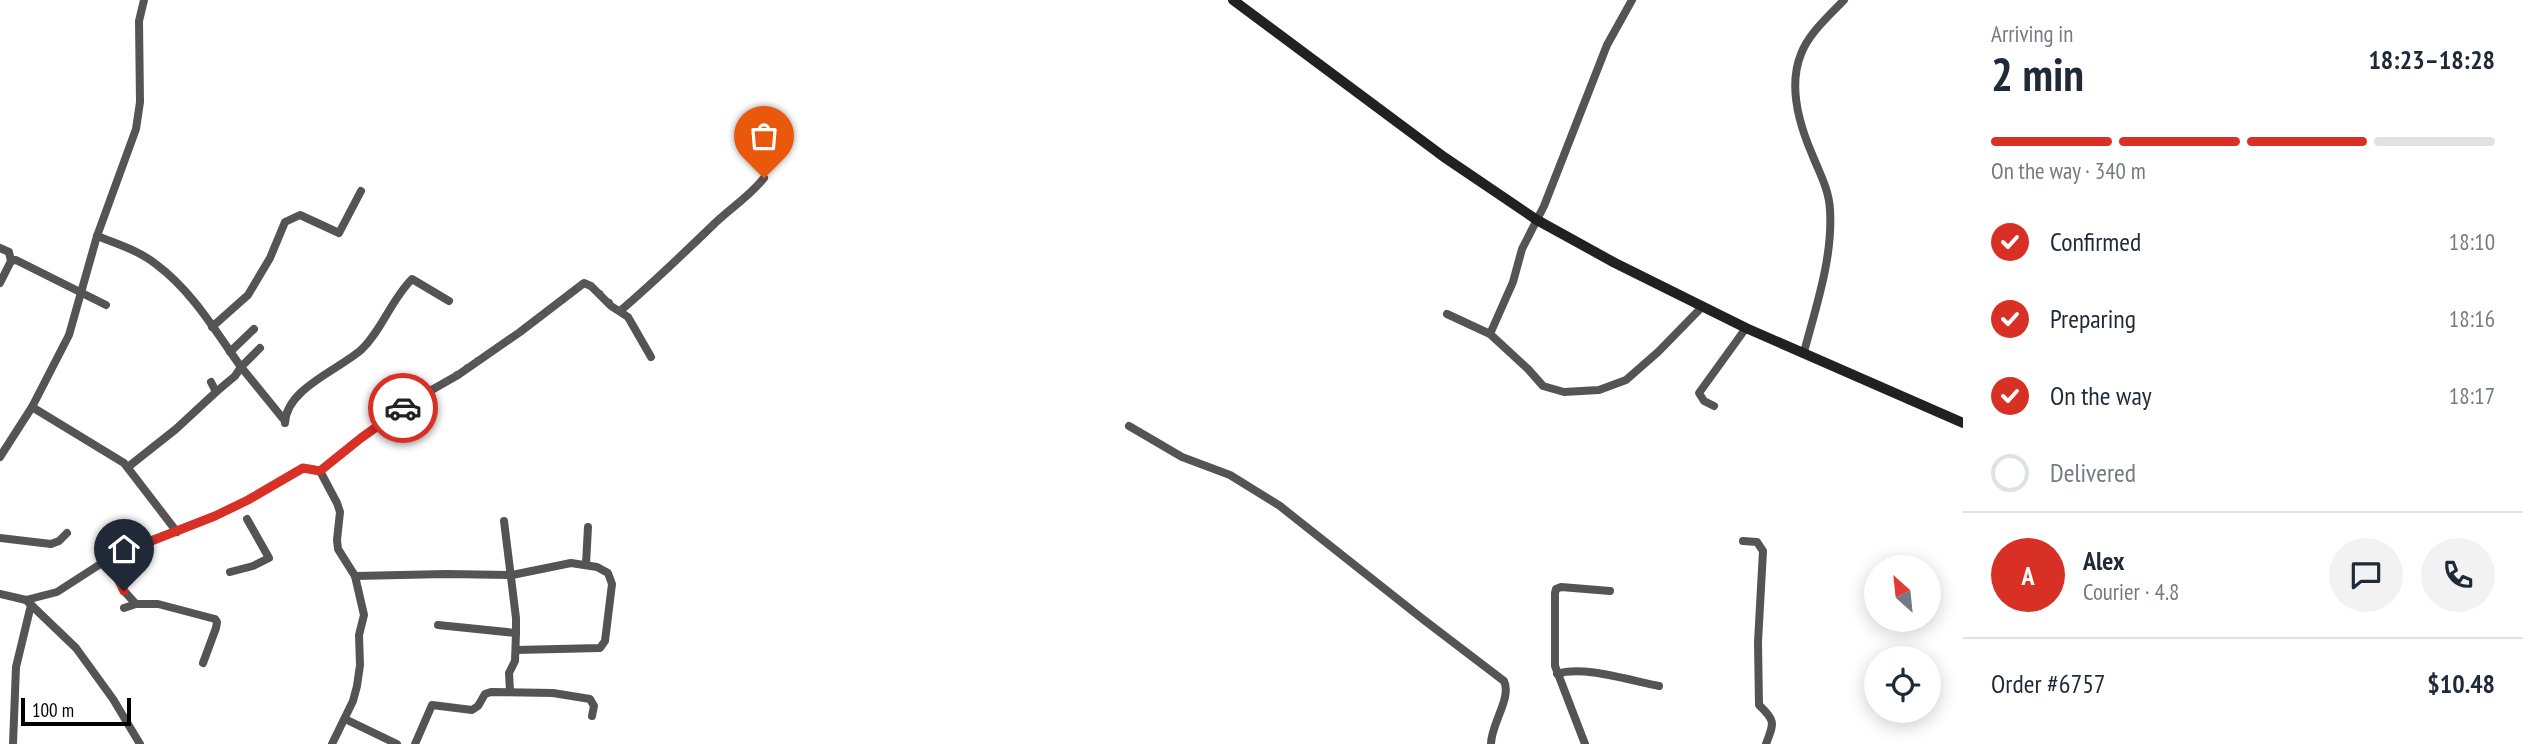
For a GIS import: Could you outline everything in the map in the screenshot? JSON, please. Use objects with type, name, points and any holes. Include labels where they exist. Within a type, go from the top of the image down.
[{"type":"street","points":[[0,457],[32,407],[69,335],[97,236],[139,118],[139,21],[144,0]]},
{"type":"street","points":[[1233,0],[1444,157],[1537,220],[1746,328],[1963,423]]},
{"type":"street","points":[[1490,334],[1513,282],[1522,249],[1545,206],[1607,45],[1632,0]]},
{"type":"street","points":[[1804,352],[1824,268],[1830,206],[1825,182],[1800,123],[1796,73],[1801,54],[1818,28],[1844,0]]},
{"type":"street","points":[[620,311],[678,261],[713,224],[753,192],[764,178]]},
{"type":"street","points":[[212,327],[248,295],[270,258],[285,222],[300,215],[339,233],[361,191]]},
{"type":"street","points":[[97,236],[130,249],[157,265],[189,295],[285,422],[285,415],[291,404],[324,374],[362,349],[394,300],[412,279],[449,301]]},
{"type":"street","points":[[0,248],[9,253],[11,261],[0,283]]},
{"type":"street","points":[[11,261],[16,260],[106,305]]},
{"type":"street","points":[[320,471],[414,400],[520,332],[584,283],[628,317],[651,357]]},
{"type":"street","points":[[1447,314],[1490,334],[1528,369],[1542,386],[1558,392],[1599,390],[1615,385],[1640,369],[1703,306]]},
{"type":"street","points":[[1714,407],[1704,401],[1699,393],[1746,328]]},
{"type":"street","points":[[230,352],[254,329]]},
{"type":"street","points":[[128,467],[176,429],[235,376],[260,348]]},
{"type":"street","points":[[211,382],[215,393]]},
{"type":"street","points":[[32,407],[116,457],[128,467],[177,532]]},
{"type":"street","points":[[1129,426],[1182,457],[1230,475],[1271,500],[1504,681],[1506,694],[1492,733],[1491,744]]},
{"type":"street","points":[[28,602],[62,589],[108,558],[177,532],[248,500],[303,468],[320,471],[331,488],[340,512],[338,548],[355,576],[364,615],[358,643],[360,665],[357,687],[332,744]]},
{"type":"street","points":[[230,572],[253,566],[268,558],[247,519]]},
{"type":"street","points":[[504,521],[516,618],[516,650],[515,661],[509,673],[510,691]]},
{"type":"street","points":[[586,564],[588,527]]},
{"type":"street","points":[[0,538],[51,544],[67,533]]},
{"type":"street","points":[[1743,541],[1758,542],[1763,551],[1759,705],[1772,717],[1773,726],[1766,744]]},
{"type":"street","points":[[108,558],[124,591],[136,604]]},
{"type":"street","points":[[355,576],[512,575],[563,564],[586,564],[604,570],[611,579],[611,597],[603,645],[596,650],[516,650]]},
{"type":"street","points":[[1585,744],[1557,674],[1554,658],[1556,589],[1561,587],[1610,591]]},
{"type":"street","points":[[0,594],[28,602],[76,648],[113,699],[140,744]]},
{"type":"street","points":[[13,744],[16,667],[28,602]]},
{"type":"street","points":[[124,608],[136,604],[158,604],[215,619],[216,628],[203,663]]},
{"type":"street","points":[[438,625],[516,633]]},
{"type":"street","points":[[1557,674],[1584,672],[1659,686]]},
{"type":"street","points":[[415,744],[432,705],[472,710],[478,706],[485,694],[510,691],[590,699],[594,706],[592,716]]},
{"type":"street","points":[[345,719],[397,744]]},
{"type":"way so far","points":[[403,408],[520,332],[584,283],[620,311],[678,261],[713,224],[753,192],[764,178]]},
{"type":"route","points":[[124,591],[108,558],[215,516],[303,468],[320,471],[403,408]]}]
